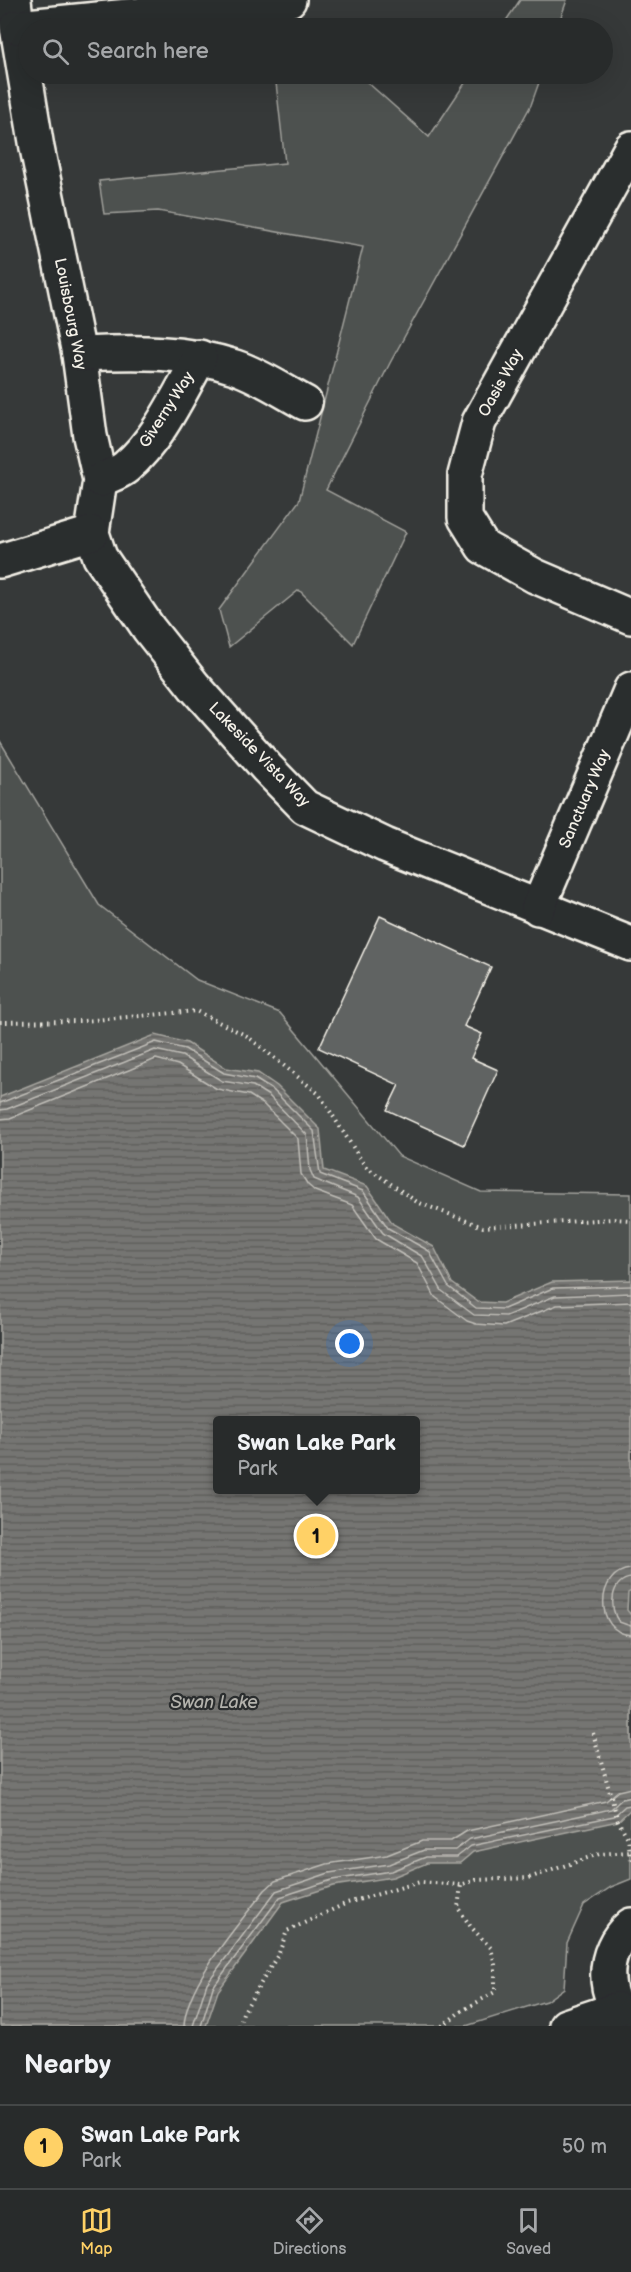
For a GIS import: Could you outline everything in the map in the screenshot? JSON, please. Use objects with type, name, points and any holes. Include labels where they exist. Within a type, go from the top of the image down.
[{"type":"street","points":[[15,14],[289,0]]},
{"type":"street","name":"Louisbourg Way","points":[[15,14],[18,32]]},
{"type":"street","name":"Louisbourg Way","points":[[26,84],[37,148],[79,354],[90,436],[100,480],[92,533]]},
{"type":"street","name":"Oasis Way","points":[[631,148],[479,422],[465,475],[465,518],[483,547],[535,576],[631,617]]},
{"type":"street","name":"Giverny Way","points":[[79,354],[142,352],[200,357],[237,368],[305,403]]},
{"type":"street","name":"Giverny Way","points":[[100,480],[124,469],[142,451],[159,427],[200,357]]},
{"type":"street","points":[[0,561],[92,533]]},
{"type":"street","name":"Lakeside Vista Way","points":[[92,533],[100,556],[149,629],[194,686],[305,807],[385,845],[631,944]]},
{"type":"street","name":"Sanctuary Way","points":[[538,908],[631,689]]},
{"type":"street","points":[[566,2026],[624,2016],[609,1989],[608,1966],[614,1945],[631,1925]]},
{"type":"path","points":[[0,1022],[83,1021],[196,1011],[247,1036],[319,1095],[365,1166],[417,1202],[483,1227],[613,1219],[631,1220]]},
{"type":"path","points":[[593,1732],[618,1821],[628,1838],[631,1860]]},
{"type":"path","points":[[239,2026],[243,2013],[279,1953],[287,1931],[347,1903],[420,1882],[461,1885],[476,1880],[529,1878],[599,1854],[630,1853]]},
{"type":"path","points":[[442,2026],[460,2012],[495,1992],[495,1965],[491,1948],[471,1927],[458,1908],[461,1885]]},
{"type":"shaded area","points":[[520,0],[567,0],[561,18],[508,18]]},
{"type":"shaded area","points":[[276,84],[369,84],[429,137],[464,84],[538,84],[531,105],[390,363],[326,490],[406,532],[353,644],[299,590],[229,647],[219,610],[299,501],[363,247],[158,211],[104,214],[99,181],[285,163]]},
{"type":"shaded area","name":"Swan Lake","points":[[0,741],[99,905],[197,980],[280,1013],[399,1156],[481,1192],[631,1194],[631,1879],[611,1887],[584,1905],[567,1943],[564,1988],[546,2001],[466,2026],[0,2026]]},
{"type":"water","name":"Swan Lake","points":[[155,1035],[187,1043],[226,1068],[258,1073],[277,1086],[320,1129],[324,1170],[367,1186],[393,1224],[434,1247],[452,1283],[478,1302],[502,1303],[552,1282],[631,1280],[631,1591],[628,1593],[627,1610],[631,1615],[631,1809],[618,1821],[473,1852],[460,1863],[427,1863],[393,1877],[333,1886],[283,1902],[218,1991],[206,2026],[0,2026],[0,1097]]},
{"type":"building","points":[[380,916],[491,967],[464,1026],[482,1034],[471,1058],[498,1070],[464,1145],[387,1110],[399,1085],[319,1048]]},
{"type":"place","name":"Swan Lake Park","points":[[316,1536]]}]
